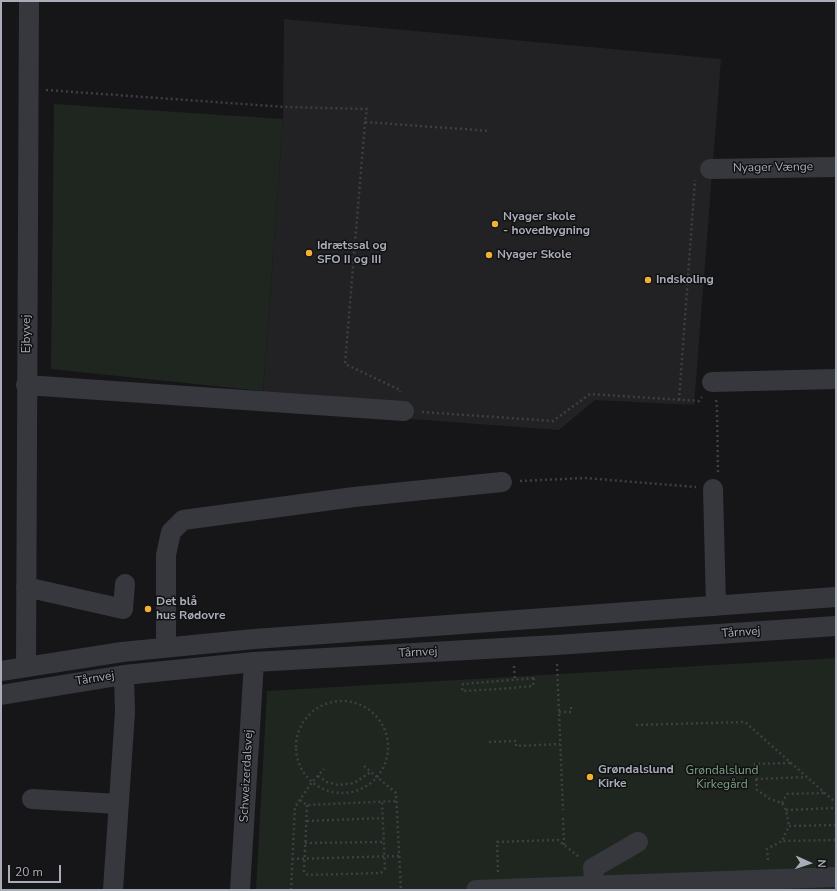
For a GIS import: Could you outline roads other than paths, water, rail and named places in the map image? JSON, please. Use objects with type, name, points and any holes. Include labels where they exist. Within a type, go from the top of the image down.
[{"type":"street","name":"Ejbyvej","points":[[26,666],[26,385],[29,1]]},
{"type":"street","name":"Nyager Vænge","points":[[710,169],[836,167]]},
{"type":"street","points":[[712,382],[836,379]]},
{"type":"street","points":[[26,385],[404,411]]},
{"type":"street","points":[[166,647],[166,555],[171,532],[183,520],[354,497],[502,482]]},
{"type":"street","points":[[713,489],[716,606]]},
{"type":"street","points":[[26,587],[124,609],[125,584]]},
{"type":"street","name":"Tårnvej","points":[[1,671],[26,666],[166,647],[254,639],[836,597]]},
{"type":"street","name":"Tårnvej","points":[[1,695],[124,675],[254,662],[556,645],[836,626]]},
{"type":"street","name":"Schweizerdalsvej","points":[[240,890],[254,662]]},
{"type":"street","points":[[113,890],[124,712],[124,675]]},
{"type":"street","points":[[32,799],[118,804]]},
{"type":"street","points":[[594,881],[638,842]]},
{"type":"street","points":[[476,890],[594,881],[764,885],[836,877]]},
{"type":"place","name":"Nyager skole - hovedbygning","points":[[495,224]]},
{"type":"place","name":"Idrætssal og SFO II og III","points":[[309,253]]},
{"type":"place","name":"Nyager Skole","points":[[489,255]]},
{"type":"place","name":"Indskoling","points":[[648,280]]},
{"type":"place","name":"Det blå hus Rødovre","points":[[148,609]]},
{"type":"place","name":"Grøndalslund Kirke","points":[[590,777]]},
{"type":"park label","name":"Grøndalslund Kirkegård","points":[[722,778]]}]
